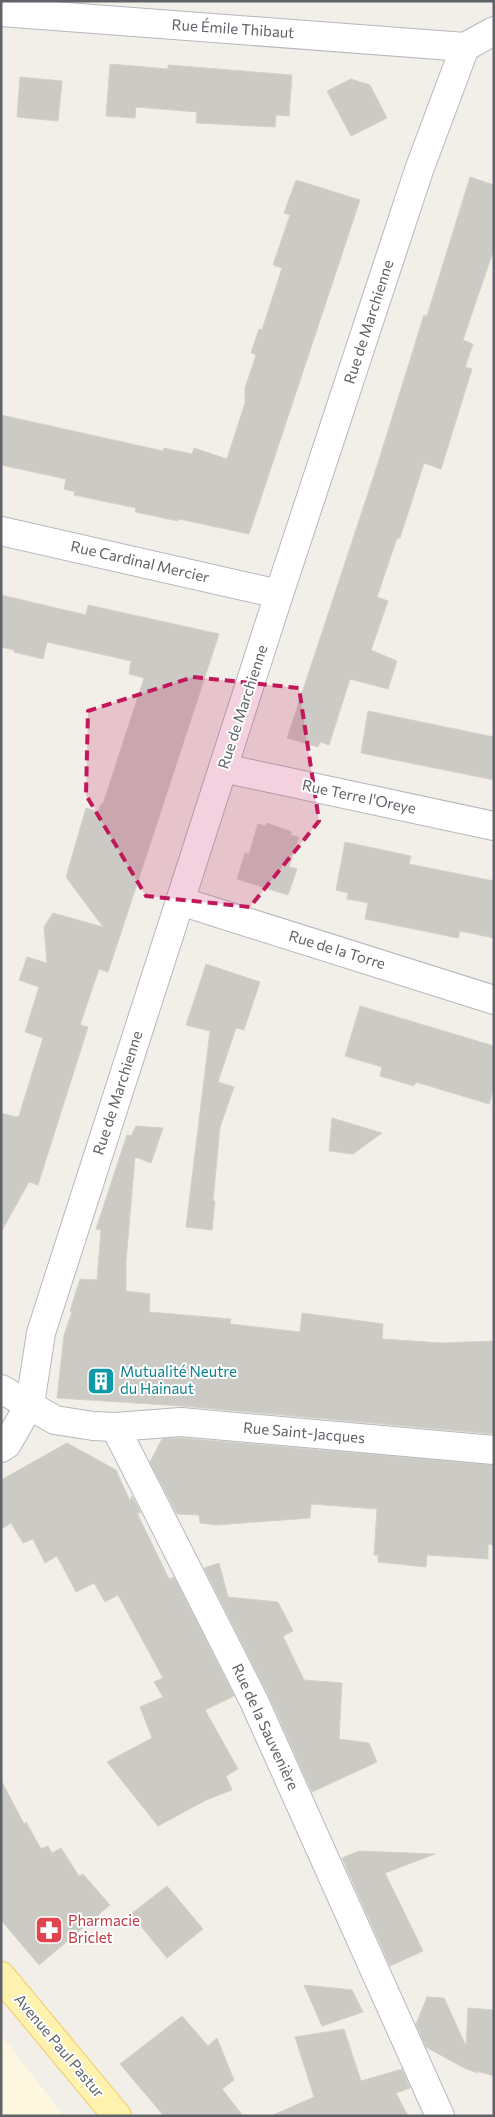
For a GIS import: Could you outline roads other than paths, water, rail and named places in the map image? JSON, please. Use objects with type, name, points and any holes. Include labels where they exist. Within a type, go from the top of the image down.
[{"type":"main road","name":"Avenue Paul Pastur","points":[[1,1976],[117,2116]]},
{"type":"street","name":"Rue Émile Thibaut","points":[[1,12],[465,47]]},
{"type":"street","points":[[465,47],[494,31]]},
{"type":"street","name":"Rue de Marchienne","points":[[30,1404],[41,1333],[279,594],[419,170],[465,47]]},
{"type":"street","name":"Rue Cardinal Mercier","points":[[1,531],[279,594]]},
{"type":"street","name":"Rue Terre l'Oreye","points":[[223,768],[494,826]]},
{"type":"street","name":"Rue de la Torre","points":[[180,901],[494,1000]]},
{"type":"street","points":[[1,1389],[55,1420],[93,1426],[115,1427]]},
{"type":"street","points":[[1,1448],[7,1444],[30,1404]]},
{"type":"street","name":"Rue Saint-Jacques","points":[[115,1427],[181,1422],[494,1450]]},
{"type":"street","name":"Rue de la Sauvenière","points":[[115,1427],[254,1701],[440,2116]]},
{"type":"place","name":"Mutualité Neutre du Hainaut","points":[[101,1381]]},
{"type":"place","name":"Pharmacie Briclet","points":[[49,1930]]}]
